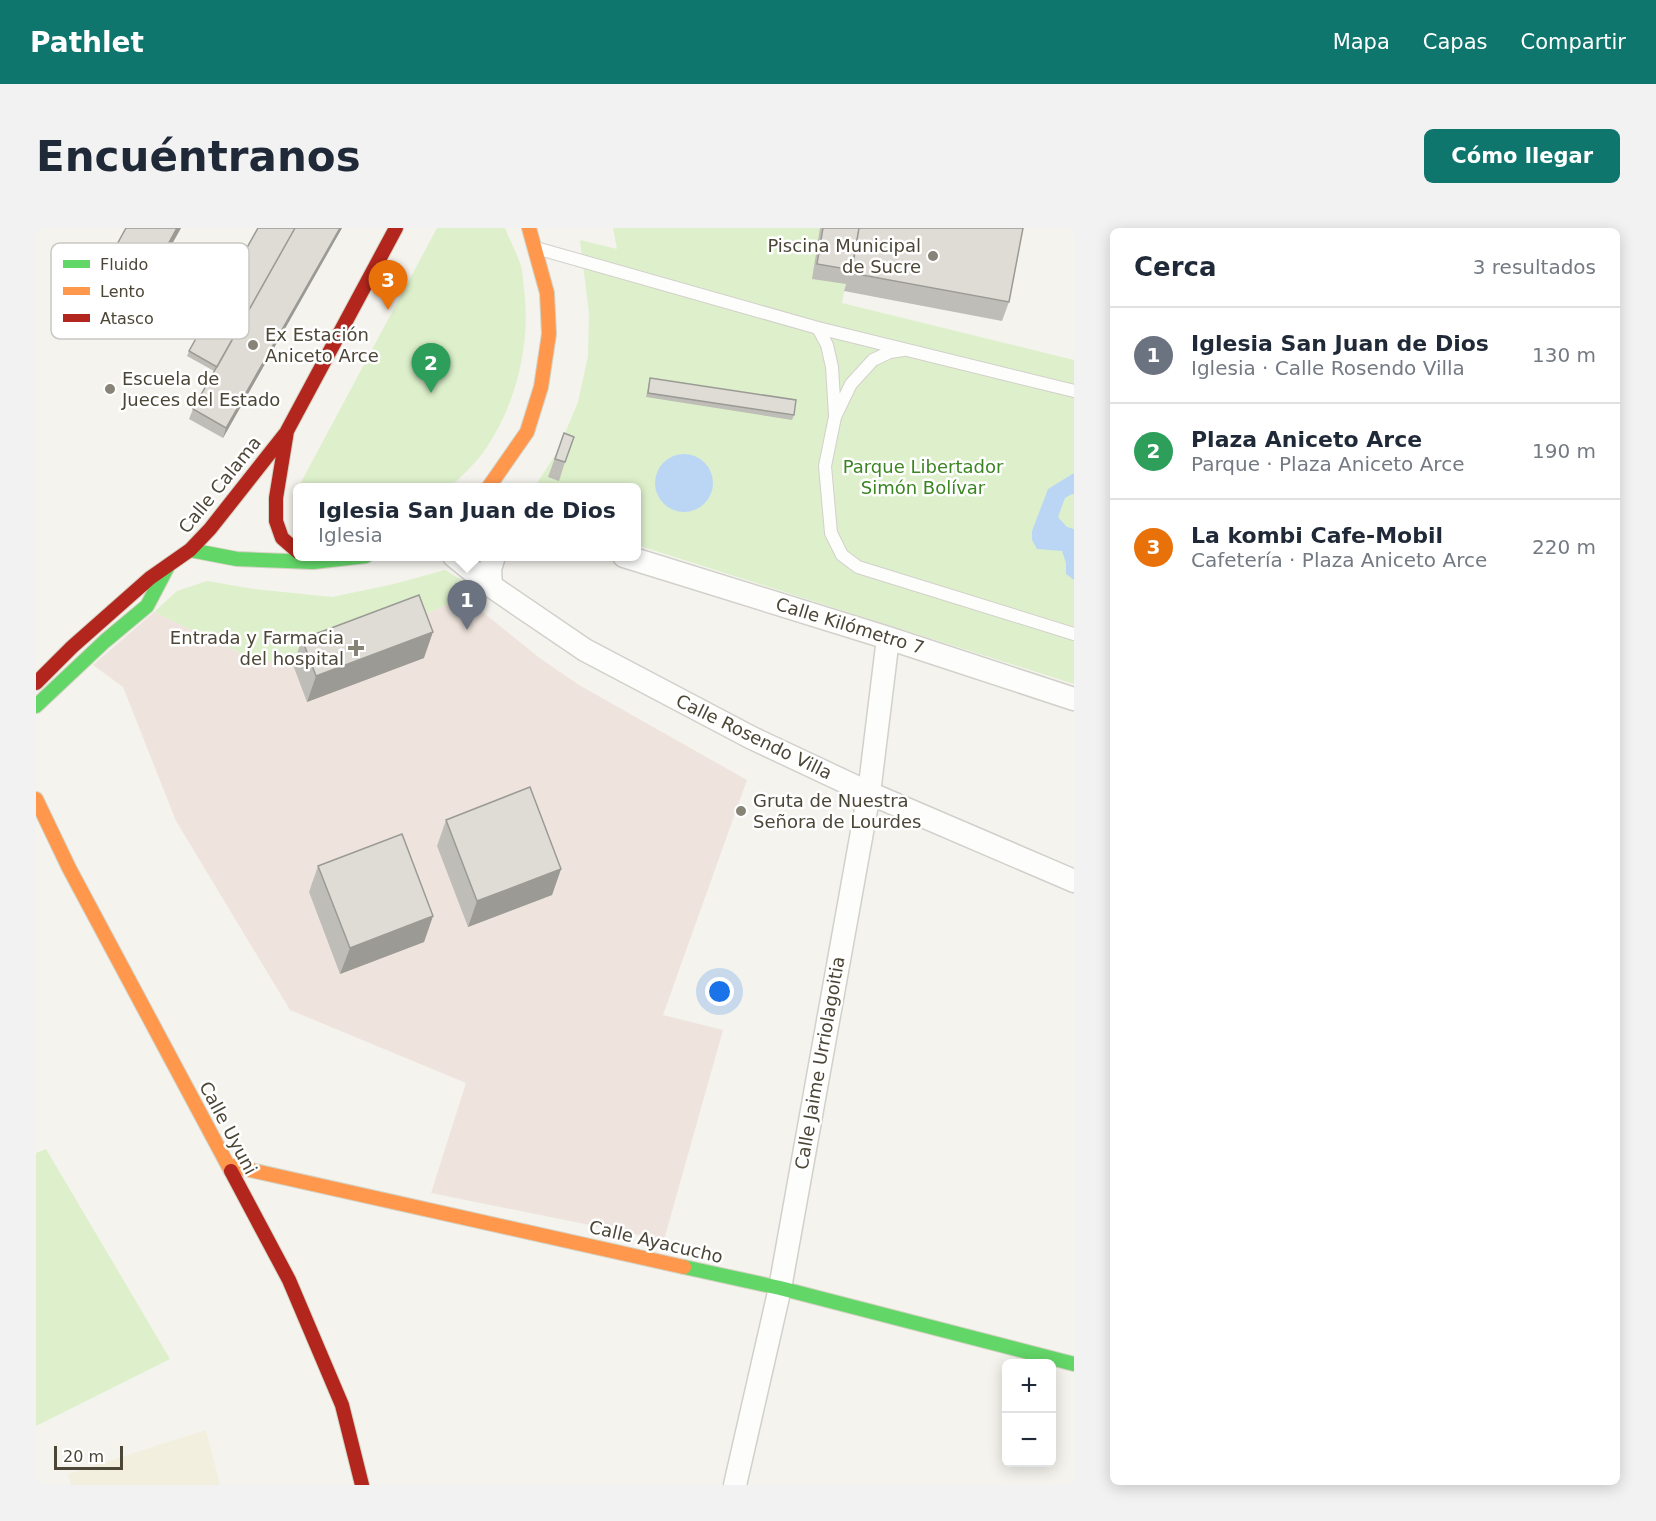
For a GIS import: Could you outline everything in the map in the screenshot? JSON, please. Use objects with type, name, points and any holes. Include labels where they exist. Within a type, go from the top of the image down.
[{"type":"main road","points":[[293,548],[282,538],[276,521],[276,498],[287,431],[396,228]]},
{"type":"main road","points":[[491,483],[527,432],[541,387],[549,334],[548,293],[529,228]]},
{"type":"main road","name":"Calle Calama","points":[[190,550],[210,529],[287,431]]},
{"type":"main road","points":[[36,683],[72,647],[150,578],[190,550]]},
{"type":"main road","name":"Calle Calama","points":[[190,550],[237,559],[293,559]]},
{"type":"main road","points":[[36,706],[105,641],[147,606],[168,566]]},
{"type":"main road","name":"Calle Uyuni","points":[[36,799],[69,868],[289,1280],[342,1405],[362,1485]]},
{"type":"main road","name":"Calle Ayacucho","points":[[228,1165],[780,1288],[1074,1364]]},
{"type":"street","name":"Calle Rosendo Villa","points":[[460,561],[491,586],[585,650],[752,738],[868,793],[1074,881]]},
{"type":"street","points":[[491,586],[490,569],[492,561]]},
{"type":"street","name":"Calle Kilómetro 7","points":[[640,561],[1074,699]]},
{"type":"street","name":"Calle Jaime Urriolagoitia","points":[[735,1485],[780,1288],[868,793],[888,638]]},
{"type":"lane","points":[[536,248],[818,328],[1074,391]]},
{"type":"lane","points":[[818,328],[827,345],[832,367],[835,417]]},
{"type":"lane","points":[[908,349],[890,352],[873,360],[851,384],[835,417],[825,466],[831,532],[842,555],[858,567],[1074,634]]},
{"type":"shaded area","points":[[464,597],[541,659],[579,685],[747,780],[663,1015],[723,1030],[664,1240],[431,1193],[466,1083],[290,1010],[176,821],[123,687],[93,665],[154,612],[253,659],[410,621]]},
{"type":"shaded area","points":[[206,1430],[220,1485],[71,1485],[68,1474]]},
{"type":"green space","points":[[437,228],[505,228],[518,256],[523,275],[526,309],[523,350],[514,391],[506,411],[479,458],[454,483],[301,483]]},
{"type":"green space","name":"Parque Libertador Simón Bolívar","points":[[613,228],[856,228],[842,303],[1074,360],[1074,684],[641,546],[641,483],[537,483],[557,452],[578,402],[588,356],[589,313],[580,240],[617,249]]},
{"type":"green space","points":[[445,570],[481,592],[293,665],[253,659],[154,612],[177,591],[207,581],[254,589],[332,597]]},
{"type":"green space","points":[[46,1149],[170,1359],[36,1426],[36,1153]]},
{"type":"water","points":[[684,454],[695,456],[708,467],[713,483],[711,494],[700,507],[684,512],[673,510],[660,499],[655,483],[657,472],[668,459]]},
{"type":"water","points":[[1074,473],[1074,494],[1065,498],[1058,517],[1067,527],[1074,529],[1074,580],[1066,574],[1066,563],[1062,551],[1037,549],[1032,540],[1032,531],[1048,489]]},
{"type":"building","points":[[126,228],[177,228],[169,243],[118,243]]},
{"type":"building","points":[[258,228],[295,228],[249,310],[249,244]]},
{"type":"building","name":"Ex Estación Aniceto Arce","points":[[295,228],[340,228],[226,428],[193,409],[232,339],[249,339],[249,310]]},
{"type":"building","points":[[823,228],[859,228],[852,270],[817,264]]},
{"type":"building","name":"Piscina Municipal de Sucre","points":[[859,228],[1023,228],[1009,302],[851,273]]},
{"type":"building","points":[[196,339],[233,339],[217,367],[189,351]]},
{"type":"building","points":[[650,378],[796,400],[794,415],[648,393]]},
{"type":"building","points":[[564,433],[574,437],[565,462],[555,459]]},
{"type":"building","points":[[419,595],[433,632],[316,676],[302,639]]},
{"type":"building","points":[[530,787],[561,869],[477,901],[446,820]]},
{"type":"building","points":[[402,834],[433,916],[350,948],[318,866]]},
{"type":"traffic: fast","points":[[190,550],[237,559],[322,561]]},
{"type":"traffic: fast","points":[[36,706],[105,641],[147,606],[168,566]]},
{"type":"traffic: fast","points":[[684,1267],[780,1288],[1074,1364]]},
{"type":"traffic: slow","points":[[491,483],[527,432],[541,387],[549,334],[547,293],[529,228]]},
{"type":"traffic: slow","points":[[36,799],[69,868],[231,1171]]},
{"type":"traffic: slow","points":[[228,1165],[684,1267]]},
{"type":"traffic: jam","points":[[293,548],[282,538],[276,521],[276,498],[287,431],[396,228]]},
{"type":"traffic: jam","points":[[36,683],[72,647],[150,578],[190,550],[210,529],[285,434]]},
{"type":"traffic: jam","points":[[231,1171],[289,1280],[342,1405],[362,1485]]},
{"type":"place","name":"Piscina Municipal de Sucre","points":[[933,256]]},
{"type":"place","name":"La kombi Cafe-Mobil","points":[[388,310]]},
{"type":"place","name":"Ex Estación Aniceto Arce","points":[[253,345]]},
{"type":"place","name":"Escuela de Jueces del Estado","points":[[110,389]]},
{"type":"place","name":"Plaza Aniceto Arce","points":[[431,393]]},
{"type":"place","name":"Iglesia San Juan de Dios","points":[[467,630]]},
{"type":"place","name":"Entrada y Farmacia del hospital","points":[[356,648]]},
{"type":"place","name":"Gruta de Nuestra Señora de Lourdes","points":[[741,811]]}]
